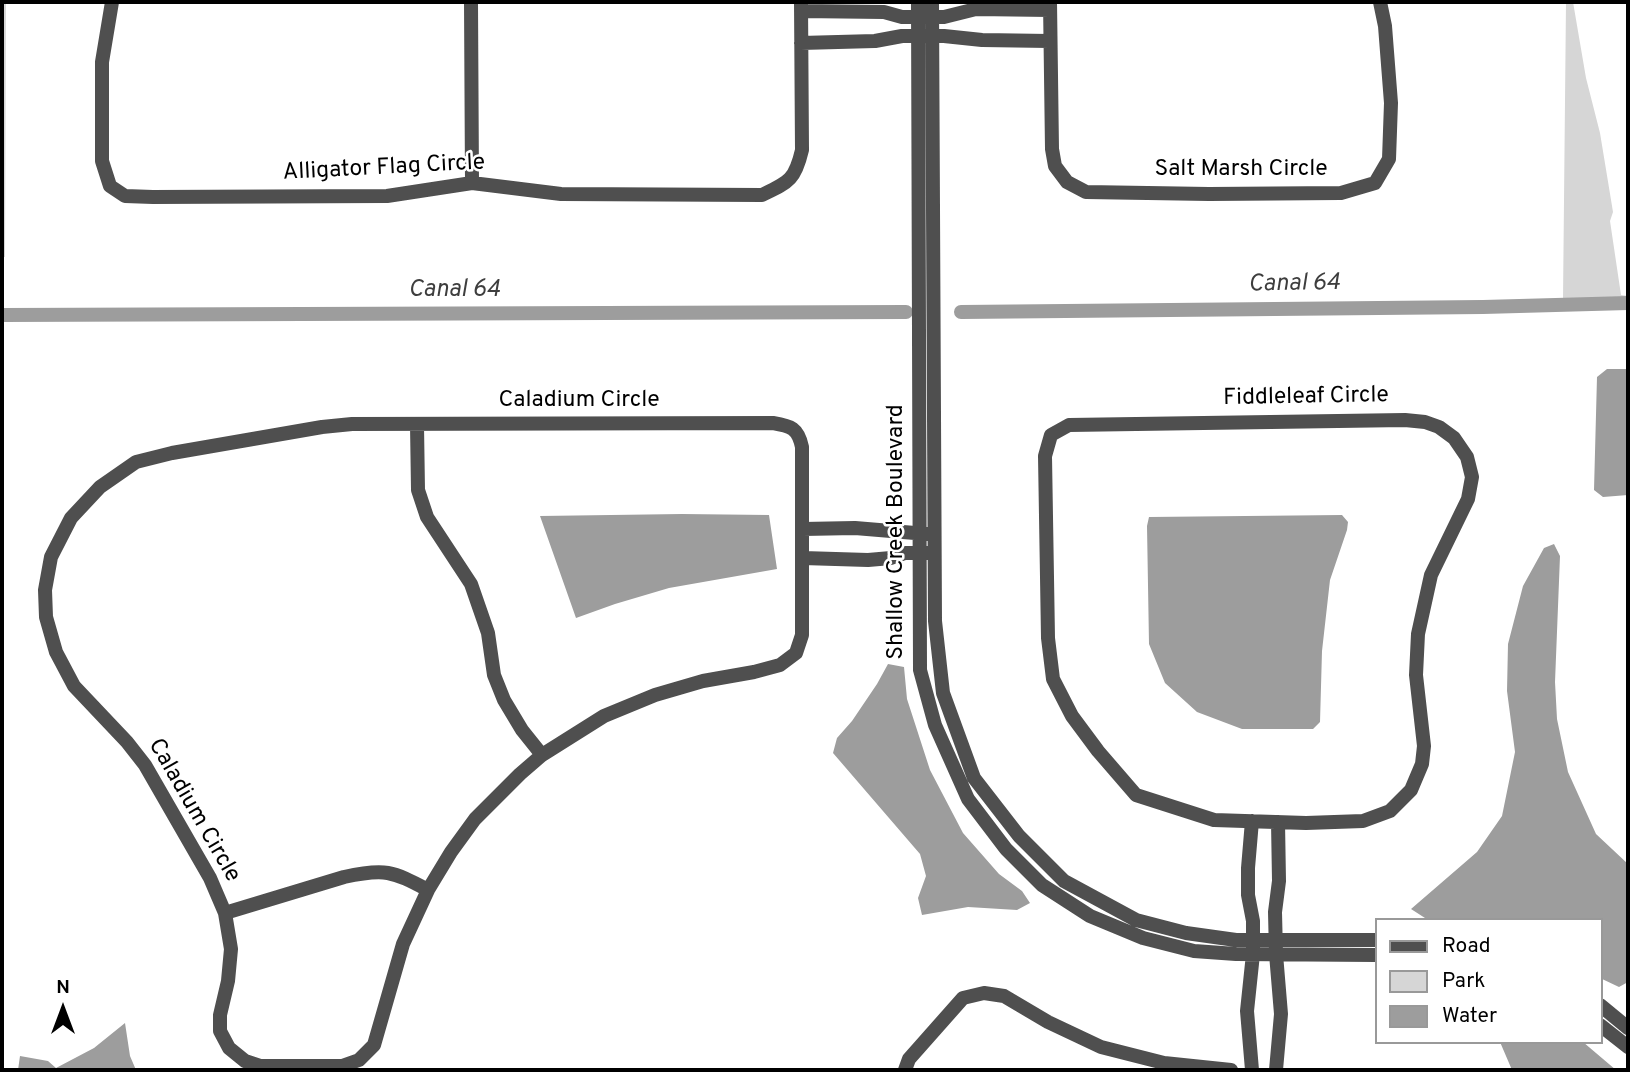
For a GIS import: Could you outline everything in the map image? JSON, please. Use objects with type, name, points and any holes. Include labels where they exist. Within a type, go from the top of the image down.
[{"type":"street","name":"Alligator Flag Circle","points":[[113,2],[102,62],[102,162],[110,186],[125,196],[387,196],[472,183],[561,194],[762,195],[787,184],[797,169],[802,150],[801,6],[884,12],[902,17],[925,9]]},
{"type":"street","points":[[471,2],[472,183]]},
{"type":"street","name":"Salt Marsh Circle","points":[[925,9],[944,17],[976,9],[1050,6],[1052,149],[1055,166],[1067,182],[1086,192],[1341,193],[1375,184],[1390,159],[1391,103],[1385,26],[1380,2]]},
{"type":"street","name":"Shallow Creek Boulevard","points":[[925,9],[920,670],[935,725],[968,799],[1006,849],[1042,886],[1090,916],[1143,938],[1194,951],[1374,940]]},
{"type":"street","points":[[802,43],[875,41],[902,36],[1049,41]]},
{"type":"street","name":"Shallow Creek Boulevard","points":[[925,36],[935,621],[943,693],[974,778],[1019,836],[1064,881],[1136,920],[1186,933],[1236,940],[1253,947]]},
{"type":"street","name":"Fiddleleaf Circle","points":[[1405,420],[1439,427],[1454,438],[1467,457],[1472,477],[1468,499],[1431,575],[1418,634],[1416,675],[1424,746],[1422,764],[1411,790],[1390,811],[1363,821],[1278,822],[1214,820],[1136,795],[1072,716],[1053,679],[1048,638],[1045,456],[1051,435],[1069,425],[1405,420]]},
{"type":"street","name":"Caladium Circle","points":[[773,423],[789,425],[799,436],[802,447],[803,529],[802,635],[796,653],[780,665],[703,681],[655,695],[604,716],[542,755],[520,774],[475,819],[428,890],[403,944],[374,1045],[359,1060],[342,1066],[260,1066],[245,1061],[229,1048],[220,1031],[220,1015],[228,981],[231,949],[225,913],[210,878],[145,765],[75,686],[55,652],[46,617],[45,590],[51,557],[71,518],[100,486],[136,462],[172,453],[352,424],[773,423]]},
{"type":"street","points":[[417,425],[418,490],[427,517],[471,584],[488,633],[494,675],[504,700],[522,730],[542,755]]},
{"type":"street","points":[[803,529],[856,528],[935,534]]},
{"type":"street","points":[[803,558],[868,560],[891,558],[905,553],[935,553]]},
{"type":"street","points":[[1252,821],[1248,895],[1253,921],[1253,947],[1247,1011],[1252,1070]]},
{"type":"street","points":[[1276,1070],[1281,1014],[1275,947],[1275,912],[1279,881],[1278,822]]},
{"type":"street","points":[[225,913],[344,877],[373,872],[394,874],[428,890]]},
{"type":"street","name":"Shallow Creek Boulevard","points":[[1275,947],[1374,955]]},
{"type":"street","points":[[905,1070],[909,1059],[963,998],[984,993],[1004,996],[1048,1022],[1101,1047],[1164,1063],[1231,1070]]},
{"type":"street","points":[[1602,1008],[1628,1028]]},
{"type":"street","points":[[1602,1026],[1628,1046]]},
{"type":"green space","points":[[2,2],[6,2],[5,257],[2,257]]},
{"type":"green space","points":[[1566,2],[1573,2],[1586,78],[1600,133],[1613,212],[1610,221],[1621,295],[1628,296],[1628,309],[1606,308],[1599,299],[1563,299]]},
{"type":"water","points":[[1607,369],[1628,369],[1628,495],[1603,497],[1594,490],[1597,377]]},
{"type":"water","points":[[769,515],[777,569],[669,588],[576,618],[540,516]]},
{"type":"water","points":[[1342,515],[1348,522],[1330,580],[1322,651],[1320,722],[1313,729],[1242,729],[1197,712],[1165,683],[1149,644],[1149,517]]},
{"type":"water","points":[[1554,544],[1560,556],[1555,682],[1557,719],[1568,772],[1596,834],[1628,864],[1628,982],[1619,987],[1602,979],[1602,918],[1425,918],[1411,909],[1477,852],[1502,816],[1515,752],[1507,691],[1508,644],[1523,586],[1544,548]]},
{"type":"water","points":[[888,664],[904,667],[907,699],[930,770],[963,833],[999,874],[1022,891],[1030,903],[1017,910],[968,907],[922,915],[918,898],[926,876],[920,854],[833,753],[837,738],[852,721]]},
{"type":"water","points":[[125,1023],[130,1056],[136,1070],[18,1070],[20,1056],[48,1061],[56,1068],[94,1048]]},
{"type":"water","points":[[1501,1044],[1585,1044],[1616,1070],[1512,1070]]},
{"type":"waterway","name":"Canal 64","points":[[961,312],[1628,303]]},
{"type":"waterway","name":"Canal 64","points":[[2,315],[906,312]]}]
